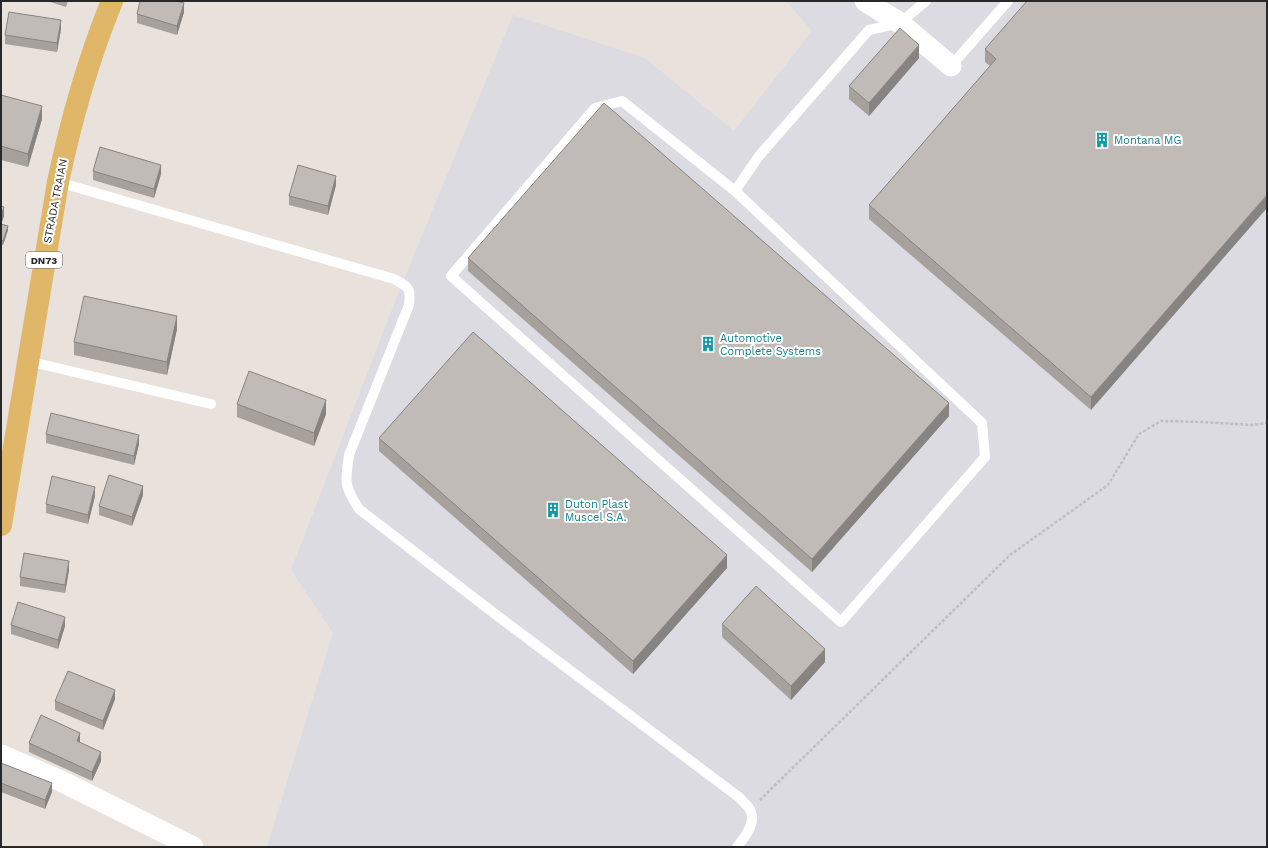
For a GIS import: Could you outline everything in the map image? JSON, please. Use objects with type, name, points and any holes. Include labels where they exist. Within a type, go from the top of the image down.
[{"type":"main road","name":"STRADA TRAIAN","points":[[1,525],[27,361],[67,136],[98,36],[112,1]]},
{"type":"street","points":[[865,1],[900,22],[951,66]]},
{"type":"street","points":[[1,755],[61,781],[193,847]]},
{"type":"lane","points":[[735,191],[760,156],[869,30],[900,22],[926,1]]},
{"type":"lane","points":[[951,66],[1008,1]]},
{"type":"lane","points":[[622,101],[735,191],[982,423],[985,456],[841,622],[451,276],[595,108],[622,101]]},
{"type":"lane","points":[[58,182],[394,279],[406,285],[410,292],[409,305],[349,455],[346,478],[349,494],[359,509],[740,798],[750,810],[752,821],[745,838],[737,847]]},
{"type":"lane","points":[[27,361],[211,404]]},
{"type":"path","points":[[750,810],[1010,555],[1108,485],[1139,434],[1161,421],[1252,425],[1267,423]]},
{"type":"shaded area","points":[[786,1],[1267,1],[1267,847],[267,847],[333,633],[291,570],[398,294],[513,15],[645,58],[734,131],[812,31]]},
{"type":"building","points":[[140,1],[176,1],[184,3],[177,26],[137,14]]},
{"type":"building","name":"Montana MG","points":[[1027,1],[1267,1],[1267,195],[1091,397],[869,205],[996,59],[985,49]]},
{"type":"building","points":[[9,12],[61,20],[57,43],[5,35]]},
{"type":"building","points":[[900,28],[919,45],[869,103],[849,86]]},
{"type":"building","points":[[1,95],[42,106],[28,154],[1,146]]},
{"type":"building","name":"Automotive Complete Systems","points":[[604,103],[949,403],[812,559],[468,258]]},
{"type":"building","points":[[100,147],[161,165],[154,189],[93,171]]},
{"type":"building","points":[[298,165],[336,176],[328,206],[289,196]]},
{"type":"building","points":[[1,206],[4,207],[1,216]]},
{"type":"building","points":[[1,224],[8,226],[3,241],[1,240]]},
{"type":"building","points":[[84,296],[177,316],[167,362],[74,342]]},
{"type":"building","name":"Duton Plast Muscel S.A.","points":[[473,332],[727,555],[633,661],[379,438]]},
{"type":"building","points":[[249,371],[326,400],[314,433],[237,404]]},
{"type":"building","points":[[51,413],[139,435],[134,456],[46,434]]},
{"type":"building","points":[[109,475],[143,486],[132,517],[99,506]]},
{"type":"building","points":[[52,476],[95,487],[88,515],[46,504]]},
{"type":"building","points":[[24,553],[69,561],[65,585],[20,577]]},
{"type":"building","points":[[756,586],[825,649],[791,686],[722,624]]},
{"type":"building","points":[[18,602],[65,617],[58,640],[11,625]]},
{"type":"building","points":[[68,671],[115,690],[103,721],[55,701]]},
{"type":"building","points":[[41,715],[80,733],[77,741],[101,752],[92,772],[29,743]]},
{"type":"building","points":[[1,763],[52,783],[45,800],[1,783]]},
{"type":"place","name":"Montana MG","points":[[1102,140]]},
{"type":"place","name":"Automotive Complete Systems","points":[[708,344]]},
{"type":"place","name":"Duton Plast Muscel S.A.","points":[[553,510]]}]
